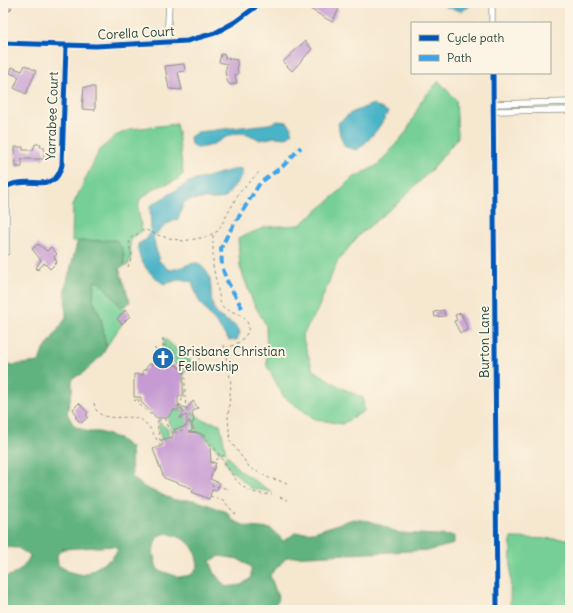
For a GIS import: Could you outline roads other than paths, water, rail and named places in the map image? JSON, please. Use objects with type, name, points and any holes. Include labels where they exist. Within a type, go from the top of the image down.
[{"type":"street","points":[[167,42],[169,3]]},
{"type":"street","name":"Corella Court","points":[[3,43],[66,46],[188,41],[215,33],[235,22],[261,3]]},
{"type":"street","points":[[492,3],[492,22]]},
{"type":"street","name":"Yarrabee Court","points":[[4,186],[18,183],[48,183],[55,180],[60,175],[62,165],[66,46]]},
{"type":"street","name":"Burton Lane","points":[[493,74],[497,610]]},
{"type":"street","points":[[493,104],[570,102]]},
{"type":"street","points":[[493,112],[570,110]]},
{"type":"street","points":[[4,186],[6,252]]},
{"type":"water","points":[[441,3],[468,3],[469,7],[461,11],[446,7]]},
{"type":"water","points":[[373,104],[388,112],[382,123],[371,137],[357,150],[345,147],[340,135],[338,123],[351,113]]},
{"type":"water","points":[[278,121],[287,122],[292,128],[291,134],[286,138],[275,137],[260,140],[241,133],[227,136],[206,147],[196,148],[191,144],[190,137],[198,132],[269,124]]},
{"type":"water","points":[[239,168],[242,170],[241,177],[225,198],[195,199],[184,202],[178,219],[167,224],[153,237],[159,261],[169,270],[198,263],[207,272],[215,311],[220,317],[235,325],[240,332],[237,340],[229,340],[199,301],[192,282],[182,279],[164,284],[145,267],[138,250],[138,244],[147,239],[151,229],[150,206],[189,182]]},
{"type":"place","name":"Brisbane Christian Fellowship","points":[[163,358]]}]
